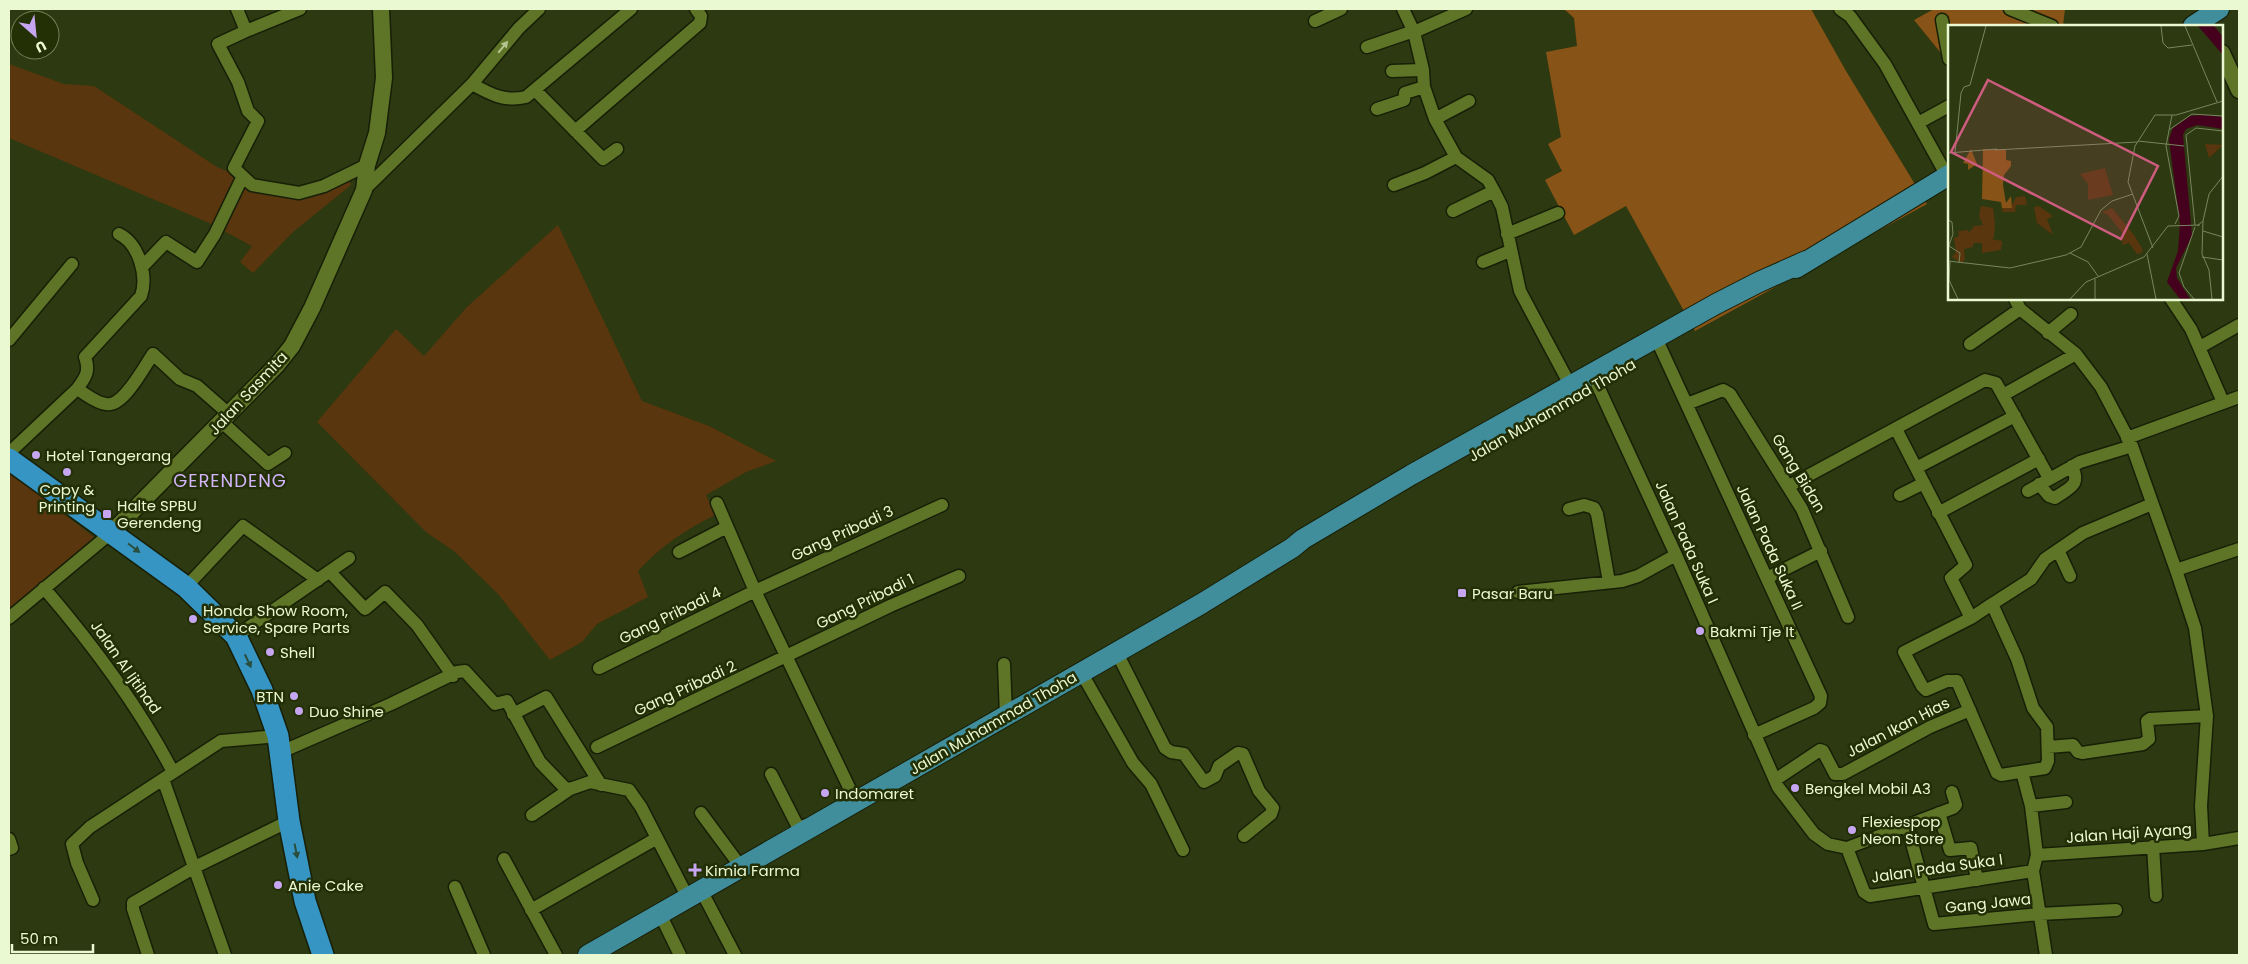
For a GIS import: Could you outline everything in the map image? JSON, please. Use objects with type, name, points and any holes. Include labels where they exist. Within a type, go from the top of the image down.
[{"type":"highway","points":[[9,459],[186,587],[236,636],[262,690],[279,744],[289,821],[305,900],[323,955]]},
{"type":"main road","name":"Jalan Muhammad Thoha","points":[[588,955],[1081,672],[1292,548],[1303,538],[1343,514],[1573,391],[1658,343],[1759,282],[1806,261],[1948,176]]},
{"type":"main road","name":"Jalan Muhammad Thoha","points":[[1573,391],[1597,384],[1658,343]]},
{"type":"street","points":[[237,9],[246,31]]},
{"type":"street","points":[[300,9],[218,44],[238,82],[248,110],[258,121],[234,168],[242,178],[252,184],[298,193],[366,176],[472,84],[519,28],[539,9]]},
{"type":"street","name":"Jalan Sasmita","points":[[9,618],[112,532],[276,366],[292,346],[312,308],[366,176],[377,133],[384,78],[381,9]]},
{"type":"street","points":[[472,84],[497,97],[514,100],[526,97],[631,9]]},
{"type":"street","points":[[575,131],[700,23],[701,16],[696,9]]},
{"type":"street","points":[[1315,21],[1341,9]]},
{"type":"street","points":[[1403,9],[1414,32],[1423,70],[1424,87],[1435,120],[1456,157],[1488,180],[1494,191],[1502,207],[1520,291],[1573,391]]},
{"type":"street","points":[[1367,47],[1414,32],[1466,9]]},
{"type":"street","points":[[1840,9],[1850,16],[1884,64],[1948,176]]},
{"type":"street","points":[[2010,9],[2050,25]]},
{"type":"street","points":[[1942,20],[1948,53]]},
{"type":"street","points":[[2223,55],[2239,90]]},
{"type":"street","points":[[1392,72],[1423,70]]},
{"type":"street","points":[[1377,109],[1404,100],[1405,93],[1424,87]]},
{"type":"street","points":[[535,90],[602,159],[617,149]]},
{"type":"street","points":[[1435,120],[1470,101]]},
{"type":"street","points":[[1918,123],[1948,107]]},
{"type":"street","points":[[1394,185],[1425,173],[1456,157]]},
{"type":"street","points":[[142,267],[166,242],[197,262],[215,234],[242,178]]},
{"type":"street","points":[[1454,211],[1494,191]]},
{"type":"street","points":[[1507,234],[1558,212]]},
{"type":"street","points":[[9,453],[78,389],[86,378],[89,368],[85,357],[141,296],[145,284],[142,267],[127,238],[119,234]]},
{"type":"street","points":[[1483,262],[1510,251]]},
{"type":"street","points":[[9,340],[72,264]]},
{"type":"street","points":[[2172,300],[2200,347],[2223,402]]},
{"type":"street","points":[[1970,344],[2018,304],[2048,333],[2076,354],[2101,387],[2129,442],[2176,570],[2194,628],[2207,716],[2201,806],[2203,844]]},
{"type":"street","points":[[2048,333],[2071,314]]},
{"type":"street","points":[[2200,347],[2239,325]]},
{"type":"street","name":"Jalan Pada Suka II","points":[[1658,343],[1768,578],[1821,699],[1814,708],[1754,735]]},
{"type":"street","points":[[78,389],[104,404],[112,404],[124,397],[153,354],[180,379],[198,386],[268,464],[285,452]]},
{"type":"street","points":[[2003,395],[2076,354]]},
{"type":"street","points":[[1790,486],[1985,380],[1996,384],[2039,459],[2049,496],[2055,498],[2075,483],[2076,477],[2072,466]]},
{"type":"street","name":"Jalan Pada Suka I","points":[[1597,384],[1676,555],[1775,780],[1782,793],[1814,834],[1828,844],[1847,848],[1864,892],[1870,896],[2033,871]]},
{"type":"street","name":"Gang Bidan","points":[[1687,404],[1727,391],[1790,486],[1811,526],[1848,617]]},
{"type":"street","points":[[2028,491],[2072,466],[2239,396]]},
{"type":"street","points":[[1918,466],[2015,416]]},
{"type":"street","points":[[1896,429],[1918,466],[1938,513],[1951,533],[1966,565],[1951,578],[1971,618]]},
{"type":"street","points":[[1938,513],[2039,459]]},
{"type":"street","points":[[1900,495],[1924,483]]},
{"type":"street","points":[[717,503],[755,591],[856,802]]},
{"type":"street","points":[[1992,604],[2017,659],[2033,708],[2047,727],[2048,761],[2045,768],[2001,775],[1997,773],[1957,681],[1947,681],[1926,690],[1904,652],[1971,618],[1992,604],[2031,579],[2045,559],[2082,533],[2152,504]]},
{"type":"street","name":"Gang Pribadi 3","points":[[755,591],[942,505]]},
{"type":"street","points":[[1569,509],[1584,505],[1594,508],[1597,514],[1609,582]]},
{"type":"street","points":[[186,587],[243,526],[318,580]]},
{"type":"street","points":[[680,552],[727,527]]},
{"type":"street","points":[[2176,570],[2239,549]]},
{"type":"street","points":[[1768,578],[1821,550]]},
{"type":"street","points":[[2058,550],[2070,576]]},
{"type":"street","points":[[1518,592],[1609,582],[1638,576],[1676,555]]},
{"type":"street","points":[[236,636],[350,558]]},
{"type":"street","points":[[330,572],[365,609],[385,592],[417,625],[453,676]]},
{"type":"street","name":"Gang Pribadi 1","points":[[787,657],[890,606],[959,576]]},
{"type":"street","name":"Jalan Al Ijtihad","points":[[44,588],[81,631],[141,715],[168,776],[195,866],[225,955]]},
{"type":"street","name":"Gang Pribadi 4","points":[[599,668],[755,591]]},
{"type":"street","points":[[1116,651],[1165,748],[1171,752],[1184,754],[1204,782],[1215,776],[1219,766],[1238,753],[1243,754],[1259,791],[1273,808],[1271,814],[1244,836]]},
{"type":"street","name":"Gang Pribadi 2","points":[[597,747],[787,657]]},
{"type":"street","points":[[1004,664],[1006,715]]},
{"type":"street","points":[[93,900],[77,863],[72,844],[90,827],[221,741],[279,744],[453,676],[457,672],[465,671],[495,704],[507,701],[540,762],[565,788],[570,789]]},
{"type":"street","points":[[1081,672],[1133,763],[1151,784],[1183,850]]},
{"type":"street","points":[[514,714],[541,697],[546,697],[601,785]]},
{"type":"street","name":"Jalan Ikan Hias","points":[[1775,780],[1820,750],[1823,751],[1835,774],[1842,774],[1930,727],[1970,710]]},
{"type":"street","points":[[2048,747],[2073,744],[2078,752],[2082,753],[2143,744],[2149,739],[2147,722],[2150,719],[2207,716]]},
{"type":"street","points":[[2022,772],[2031,806],[2037,855],[2033,871],[2046,955]]},
{"type":"street","points":[[771,774],[798,827],[807,825],[810,828]]},
{"type":"street","points":[[532,815],[570,789],[590,782],[629,790],[641,807],[657,841],[735,955]]},
{"type":"street","points":[[1847,848],[1956,807],[1952,792]]},
{"type":"street","points":[[2031,806],[2066,802]]},
{"type":"street","points":[[701,813],[741,867]]},
{"type":"street","points":[[1940,814],[1950,850],[1971,848],[1977,880]]},
{"type":"street","points":[[148,955],[133,909],[133,903],[195,866],[289,821]]},
{"type":"street","points":[[1907,825],[1926,888]]},
{"type":"street","name":"Jalan Haji Ayang","points":[[2037,855],[2203,844],[2239,838]]},
{"type":"street","points":[[531,910],[652,841],[657,841]]},
{"type":"street","points":[[2153,846],[2156,896]]},
{"type":"street","points":[[504,859],[556,955]]},
{"type":"street","points":[[455,887],[484,955]]},
{"type":"street","name":"Gang Jawa","points":[[1926,888],[1934,924],[2040,914],[2116,910]]},
{"type":"street","points":[[660,914],[680,955]]},
{"type":"shaded area","points":[[1564,9],[1811,9],[1846,71],[1927,204],[1695,331],[1626,206],[1574,235],[1545,180],[1562,171],[1548,144],[1561,137],[1546,52],[1577,46],[1574,18]]},
{"type":"shaded area","points":[[1934,9],[2065,9],[2063,25],[1948,25],[1948,62],[1914,20]]},
{"type":"shaded area","points":[[9,64],[64,84],[94,86],[217,167],[261,185],[296,191],[347,174],[351,185],[293,232],[253,273],[240,262],[252,246],[207,222],[9,138]]},
{"type":"shaded area","points":[[558,225],[642,401],[709,426],[776,461],[746,472],[706,495],[715,515],[674,539],[638,571],[648,597],[597,624],[582,642],[550,660],[498,594],[455,552],[426,532],[317,422],[396,329],[424,356],[467,307]]},
{"type":"shaded area","points":[[9,471],[100,542],[9,609]]},
{"type":"place","name":"Hotel Tangerang","points":[[36,455]]},
{"type":"place","name":"Copy & Printing","points":[[67,472]]},
{"type":"place","name":"Halte SPBU Gerendeng","points":[[107,514]]},
{"type":"place","name":"Pasar Baru","points":[[1462,593]]},
{"type":"place","name":"Honda Show Room, Service, Spare Parts","points":[[193,619]]},
{"type":"place","name":"Bakmi Tje It","points":[[1700,631]]},
{"type":"place","name":"Shell","points":[[270,652]]},
{"type":"place","name":"BTN","points":[[294,696]]},
{"type":"place","name":"Duo Shine","points":[[299,711]]},
{"type":"place","name":"Bengkel Mobil A3","points":[[1795,788]]},
{"type":"place","name":"Indomaret","points":[[825,793]]},
{"type":"place","name":"Flexiespop Neon Store","points":[[1852,830]]},
{"type":"place","name":"Kimia Farma","points":[[695,870]]},
{"type":"place","name":"Anie Cake","points":[[278,885]]},
{"type":"district","name":"GERENDENG","points":[[230,480]]}]
